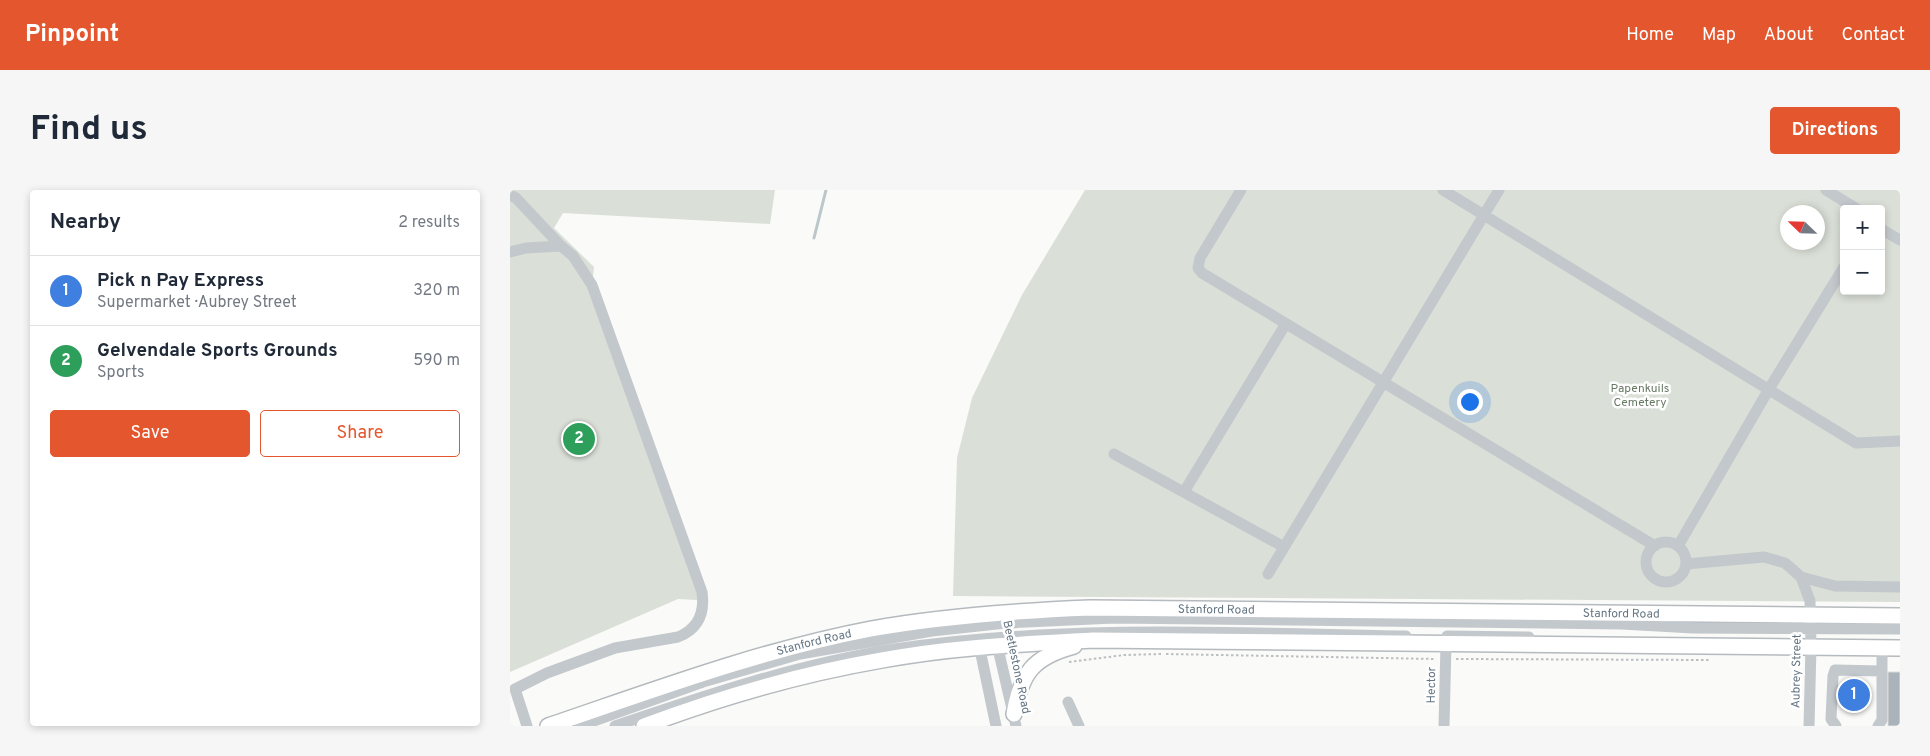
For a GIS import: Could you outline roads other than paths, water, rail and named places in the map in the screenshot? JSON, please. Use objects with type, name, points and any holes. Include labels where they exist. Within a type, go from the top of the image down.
[{"type":"main road","name":"Stanford Road","points":[[644,726],[694,708],[818,673],[979,643],[995,630],[1090,608],[1225,608],[1811,622],[1900,616]]},
{"type":"main road","name":"Stanford Road","points":[[548,726],[705,672],[778,652],[869,630],[975,621],[995,630],[1093,640],[1446,652],[1811,644],[1900,648]]},
{"type":"main road","points":[[1015,720],[1020,685],[1036,664],[1045,657],[1093,640]]},
{"type":"street","points":[[1241,190],[1200,258],[1198,268],[1202,273],[1285,325],[1655,546]]},
{"type":"street","points":[[1443,190],[1856,442],[1900,441]]},
{"type":"street","points":[[1268,574],[1499,190]]},
{"type":"street","points":[[1826,190],[1850,205]]},
{"type":"street","points":[[510,195],[516,198],[561,246],[577,260],[592,285],[702,592],[704,605],[693,628],[686,634],[615,648],[547,673],[513,690],[527,726]]},
{"type":"street","points":[[1885,231],[1900,240]]},
{"type":"street","points":[[510,252],[526,248],[561,246]]},
{"type":"street","points":[[1678,546],[1770,388],[1840,274]]},
{"type":"street","points":[[1184,492],[1285,325]]},
{"type":"street","points":[[1114,454],[1284,547]]},
{"type":"street","points":[[1666,543],[1678,546],[1682,551],[1686,564],[1682,575],[1677,579],[1666,582],[1660,581],[1650,574],[1647,562],[1648,556],[1655,546],[1666,543]]},
{"type":"street","points":[[1686,564],[1764,557],[1784,563],[1801,577],[1835,586],[1900,587]]},
{"type":"street","name":"Aubrey Street","points":[[1801,577],[1810,601],[1809,726]]},
{"type":"street","points":[[580,726],[703,682],[800,654],[932,631],[975,621],[996,726]]},
{"type":"street","points":[[1811,622],[1900,629]]},
{"type":"street","points":[[995,630],[1811,644]]},
{"type":"street","name":"Beetlestone Road","points":[[995,630],[1015,720]]},
{"type":"street","points":[[615,726],[720,690],[818,664],[894,650],[979,643]]},
{"type":"street","points":[[1879,726],[1882,720],[1882,648]]},
{"type":"street","name":"Hector","points":[[1444,726],[1446,652]]},
{"type":"street","points":[[1836,726],[1832,718],[1833,676],[1835,670],[1882,672]]},
{"type":"street","points":[[1068,702],[1080,726]]},
{"type":"waterway","points":[[814,238],[826,190]]},
{"type":"place","name":"Gelvendale Sports Grounds","points":[[579,439]]},
{"type":"place","name":"Pick n Pay Express","points":[[1854,695]]},
{"type":"park label","name":"Papenkuils Cemetery","points":[[1640,395]]}]
